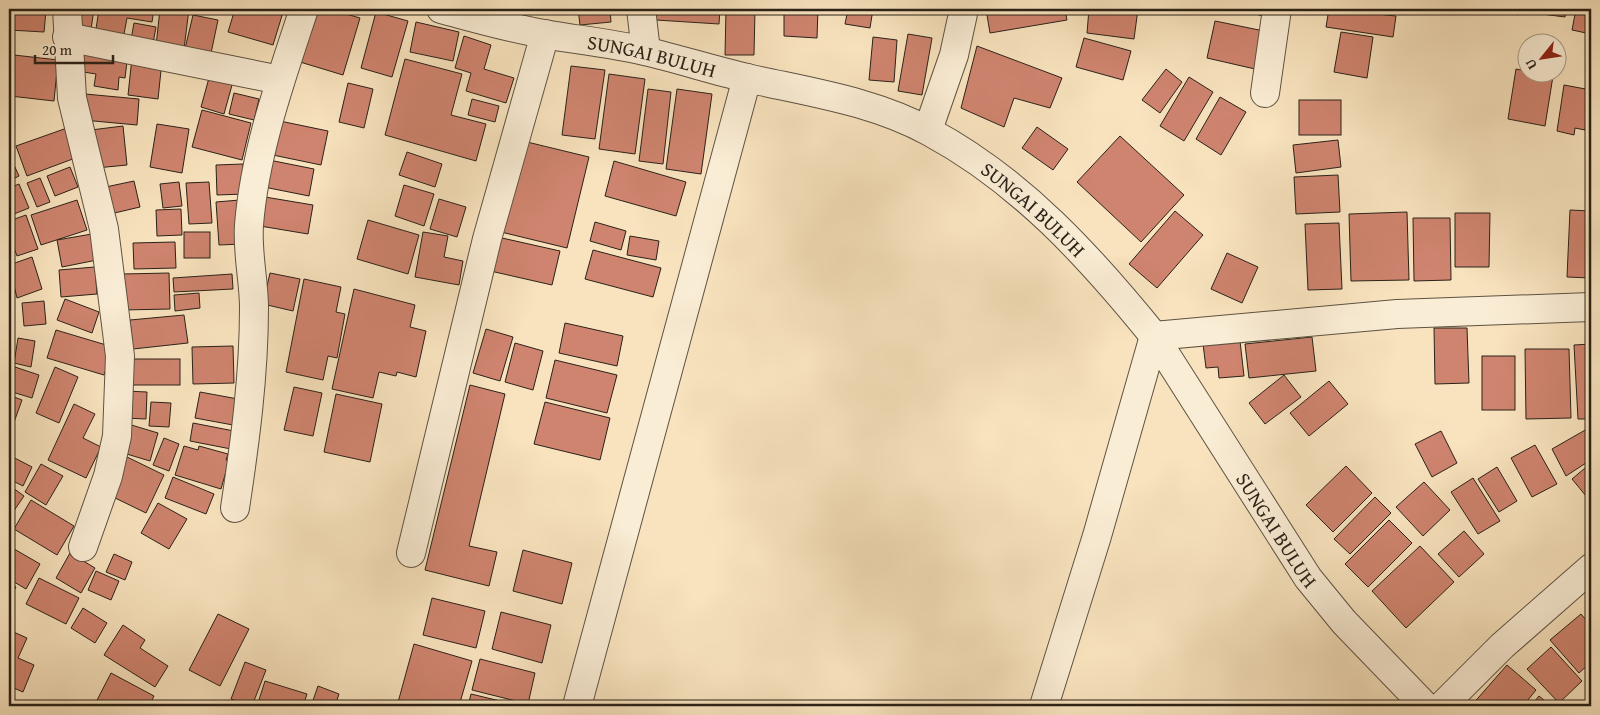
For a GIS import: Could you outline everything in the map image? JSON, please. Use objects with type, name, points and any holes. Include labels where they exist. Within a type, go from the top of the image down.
[{"type":"street","points":[[67,9],[67,37],[72,98],[104,229],[120,356],[118,436],[108,476],[83,547]]},
{"type":"street","points":[[235,508],[253,369],[254,306],[249,267],[251,207],[260,156],[280,80],[304,9]]},
{"type":"street","name":"SUNGAI BULUH","points":[[441,9],[491,23],[646,51],[747,78],[840,98],[928,130],[985,166],[1044,213],[1099,270],[1154,336],[1308,578],[1344,622],[1426,705]]},
{"type":"street","points":[[641,9],[646,51]]},
{"type":"street","points":[[928,130],[954,55],[964,9]]},
{"type":"street","points":[[1265,93],[1277,9]]},
{"type":"street","points":[[411,553],[487,238],[545,34]]},
{"type":"street","points":[[67,37],[280,80]]},
{"type":"street","points":[[577,706],[747,78]]},
{"type":"street","points":[[1044,706],[1097,536],[1154,336],[1397,314],[1591,307]]},
{"type":"street","points":[[1426,705],[1502,646],[1591,568]]},
{"type":"building","points":[[9,9],[46,11],[44,32],[9,30]]},
{"type":"building","points":[[73,9],[94,9],[90,36],[69,34]]},
{"type":"building","points":[[99,9],[154,9],[152,22],[127,18],[124,34],[96,29]]},
{"type":"building","points":[[160,9],[189,9],[184,49],[156,46]]},
{"type":"building","points":[[235,9],[284,9],[273,45],[228,32]]},
{"type":"building","points":[[316,9],[329,9],[360,18],[343,75],[300,62]]},
{"type":"building","points":[[485,9],[537,9],[485,12]]},
{"type":"building","points":[[537,9],[575,9],[576,12],[537,14]]},
{"type":"building","points":[[578,9],[610,9],[611,22],[580,25]]},
{"type":"building","points":[[657,9],[720,9],[719,24],[656,20]]},
{"type":"building","points":[[726,9],[755,9],[754,55],[725,55]]},
{"type":"building","points":[[784,9],[818,9],[817,38],[784,36]]},
{"type":"building","points":[[848,9],[873,9],[870,28],[845,24]]},
{"type":"building","points":[[986,9],[1065,9],[1067,20],[990,33]]},
{"type":"building","points":[[1089,9],[1138,9],[1134,39],[1087,33]]},
{"type":"building","points":[[1237,9],[1265,9],[1263,16]]},
{"type":"building","points":[[1329,9],[1396,16],[1393,37],[1326,27]]},
{"type":"building","points":[[1502,9],[1519,9],[1518,15]]},
{"type":"building","points":[[1535,9],[1567,9],[1565,17],[1534,13]]},
{"type":"building","points":[[1576,9],[1591,9],[1591,34],[1572,30]]},
{"type":"building","points":[[376,12],[408,21],[392,77],[361,68]]},
{"type":"building","points":[[193,15],[218,20],[210,58],[184,53]]},
{"type":"building","points":[[1215,21],[1264,31],[1255,69],[1207,58]]},
{"type":"building","points":[[416,22],[459,32],[453,61],[410,52]]},
{"type":"building","points":[[134,23],[156,27],[152,49],[130,45]]},
{"type":"building","points":[[1341,32],[1373,37],[1367,78],[1334,72]]},
{"type":"building","points":[[908,34],[932,38],[922,95],[898,91]]},
{"type":"building","points":[[464,36],[491,45],[484,69],[514,78],[506,103],[466,91],[471,73],[455,68]]},
{"type":"building","points":[[873,37],[897,40],[894,82],[869,80]]},
{"type":"building","points":[[1084,38],[1131,51],[1123,80],[1076,67]]},
{"type":"building","points":[[81,46],[128,53],[125,78],[119,77],[118,90],[94,86],[96,74],[77,71]]},
{"type":"building","points":[[977,46],[1062,78],[1050,108],[1014,98],[1004,127],[961,108]]},
{"type":"building","points":[[14,55],[58,60],[54,101],[10,96]]},
{"type":"building","points":[[132,58],[162,61],[158,99],[128,95]]},
{"type":"building","points":[[405,59],[462,74],[451,115],[486,124],[476,161],[385,135]]},
{"type":"building","points":[[571,66],[605,70],[595,139],[562,135]]},
{"type":"building","points":[[1166,69],[1182,82],[1160,113],[1142,100]]},
{"type":"building","points":[[1516,69],[1518,69],[1518,82],[1552,82],[1545,126],[1508,119]]},
{"type":"building","points":[[609,74],[645,79],[635,154],[599,149]]},
{"type":"building","points":[[1189,77],[1213,92],[1184,141],[1160,126]]},
{"type":"building","points":[[209,78],[232,85],[224,114],[201,107]]},
{"type":"building","points":[[348,83],[373,89],[364,128],[339,122]]},
{"type":"building","points":[[1564,85],[1591,90],[1585,130],[1575,128],[1574,135],[1557,131]]},
{"type":"building","points":[[648,89],[671,92],[663,164],[639,161]]},
{"type":"building","points":[[677,89],[712,94],[701,174],[666,169]]},
{"type":"building","points":[[234,93],[259,99],[254,120],[229,114]]},
{"type":"building","points":[[85,94],[139,99],[137,125],[83,120]]},
{"type":"building","points":[[1220,97],[1246,112],[1221,155],[1196,139]]},
{"type":"building","points":[[472,99],[499,106],[495,122],[468,115]]},
{"type":"building","points":[[1299,100],[1341,100],[1341,135],[1299,135]]},
{"type":"building","points":[[202,110],[251,123],[242,160],[192,147]]},
{"type":"building","points":[[275,120],[328,131],[321,165],[268,154]]},
{"type":"building","points":[[157,124],[189,129],[182,173],[150,167]]},
{"type":"building","points":[[123,126],[127,165],[96,168],[91,130]]},
{"type":"building","points":[[1037,127],[1068,149],[1053,170],[1022,148]]},
{"type":"building","points":[[67,128],[78,157],[27,176],[16,146]]},
{"type":"building","points":[[1120,136],[1184,195],[1141,242],[1077,182]]},
{"type":"building","points":[[1338,140],[1341,167],[1296,173],[1293,145]]},
{"type":"building","points":[[523,141],[589,157],[567,248],[501,232]]},
{"type":"building","points":[[407,152],[442,164],[435,187],[399,175]]},
{"type":"building","points":[[9,154],[19,176],[9,181]]},
{"type":"building","points":[[269,160],[314,169],[309,196],[264,187]]},
{"type":"building","points":[[614,161],[686,182],[676,216],[605,196]]},
{"type":"building","points":[[243,164],[245,194],[217,195],[216,165]]},
{"type":"building","points":[[70,167],[78,187],[55,196],[47,176]]},
{"type":"building","points":[[1338,175],[1340,212],[1296,214],[1294,177]]},
{"type":"building","points":[[40,178],[50,202],[37,207],[27,183]]},
{"type":"building","points":[[134,181],[140,207],[106,215],[101,188]]},
{"type":"building","points":[[179,182],[182,206],[163,208],[160,184]]},
{"type":"building","points":[[209,182],[212,223],[189,224],[186,183]]},
{"type":"building","points":[[19,184],[29,208],[9,216],[9,188]]},
{"type":"building","points":[[404,185],[434,194],[424,226],[395,216]]},
{"type":"building","points":[[265,197],[313,205],[308,234],[260,226]]},
{"type":"building","points":[[439,199],[466,207],[457,237],[430,229]]},
{"type":"building","points":[[77,200],[87,230],[41,245],[31,215]]},
{"type":"building","points":[[240,200],[243,244],[219,245],[216,202]]},
{"type":"building","points":[[181,209],[182,235],[157,236],[156,210]]},
{"type":"building","points":[[1570,210],[1591,211],[1591,278],[1567,277]]},
{"type":"building","points":[[1175,211],[1203,235],[1157,288],[1129,264]]},
{"type":"building","points":[[1407,212],[1409,280],[1351,281],[1349,214]]},
{"type":"building","points":[[1455,213],[1490,213],[1489,267],[1455,267]]},
{"type":"building","points":[[26,215],[38,249],[17,256],[9,234],[9,221]]},
{"type":"building","points":[[1413,218],[1450,218],[1451,280],[1414,281]]},
{"type":"building","points":[[368,220],[419,235],[408,274],[357,259]]},
{"type":"building","points":[[595,222],[626,231],[621,250],[590,241]]},
{"type":"building","points":[[1339,223],[1342,289],[1308,290],[1305,224]]},
{"type":"building","points":[[184,232],[210,232],[210,258],[184,258]]},
{"type":"building","points":[[423,232],[448,236],[444,257],[463,261],[459,285],[415,277]]},
{"type":"building","points":[[92,234],[97,260],[62,267],[57,240]]},
{"type":"building","points":[[493,236],[560,251],[552,285],[486,270]]},
{"type":"building","points":[[630,236],[659,241],[656,260],[627,255]]},
{"type":"building","points":[[175,242],[176,268],[134,269],[133,243]]},
{"type":"building","points":[[593,250],[661,268],[653,297],[585,279]]},
{"type":"building","points":[[1227,253],[1258,267],[1242,303],[1211,289]]},
{"type":"building","points":[[32,257],[42,289],[17,298],[9,265]]},
{"type":"building","points":[[95,267],[97,294],[61,297],[59,270]]},
{"type":"building","points":[[169,273],[170,309],[123,310],[122,274]]},
{"type":"building","points":[[270,273],[300,279],[293,311],[263,304]]},
{"type":"building","points":[[232,274],[233,289],[174,292],[173,278]]},
{"type":"building","points":[[304,279],[341,287],[336,312],[345,314],[337,358],[328,356],[323,380],[286,372]]},
{"type":"building","points":[[354,289],[415,305],[410,327],[426,331],[416,377],[397,372],[396,376],[379,372],[373,398],[332,389]]},
{"type":"building","points":[[199,293],[200,308],[175,311],[174,295]]},
{"type":"building","points":[[65,299],[99,312],[92,333],[57,320]]},
{"type":"building","points":[[44,301],[46,324],[24,326],[22,303]]},
{"type":"building","points":[[184,315],[188,343],[133,349],[130,320]]},
{"type":"building","points":[[565,323],[623,336],[617,366],[559,353]]},
{"type":"building","points":[[1434,328],[1467,328],[1469,383],[1435,384]]},
{"type":"building","points":[[486,329],[513,337],[500,381],[473,373]]},
{"type":"building","points":[[56,330],[113,347],[104,375],[47,358]]},
{"type":"building","points":[[1312,337],[1316,371],[1249,378],[1245,344]]},
{"type":"building","points":[[18,338],[35,341],[31,367],[14,363]]},
{"type":"building","points":[[1240,341],[1244,376],[1219,378],[1218,367],[1206,368],[1203,344]]},
{"type":"building","points":[[515,343],[543,351],[533,390],[505,382]]},
{"type":"building","points":[[1591,344],[1591,419],[1578,419],[1574,345]]},
{"type":"building","points":[[233,346],[234,383],[193,384],[192,347]]},
{"type":"building","points":[[1525,349],[1569,349],[1571,418],[1526,419]]},
{"type":"building","points":[[1482,356],[1515,356],[1515,410],[1482,410]]},
{"type":"building","points":[[125,359],[180,359],[180,385],[125,385]]},
{"type":"building","points":[[555,360],[617,375],[607,413],[546,398]]},
{"type":"building","points":[[15,367],[39,375],[32,398],[9,391]]},
{"type":"building","points":[[55,367],[78,377],[59,423],[36,413]]},
{"type":"building","points":[[1284,375],[1301,397],[1265,424],[1249,403]]},
{"type":"building","points":[[1329,381],[1348,404],[1309,436],[1290,413]]},
{"type":"building","points":[[470,385],[505,394],[469,546],[497,552],[489,586],[425,570]]},
{"type":"building","points":[[294,387],[322,393],[313,436],[284,430]]},
{"type":"building","points":[[125,391],[147,392],[146,419],[124,418]]},
{"type":"building","points":[[200,392],[238,399],[233,425],[195,418]]},
{"type":"building","points":[[336,394],[382,404],[370,462],[324,452]]},
{"type":"building","points":[[9,395],[22,400],[13,425],[9,424]]},
{"type":"building","points":[[151,402],[171,403],[169,427],[149,426]]},
{"type":"building","points":[[545,402],[610,418],[600,460],[534,444]]},
{"type":"building","points":[[74,404],[95,414],[83,438],[101,447],[86,478],[48,460]]},
{"type":"building","points":[[193,423],[234,431],[231,449],[190,441]]},
{"type":"building","points":[[128,424],[158,433],[150,461],[120,452]]},
{"type":"building","points":[[1587,429],[1591,436],[1591,449],[1585,454],[1589,461],[1566,476],[1552,449]]},
{"type":"building","points":[[1441,431],[1457,463],[1432,477],[1415,444]]},
{"type":"building","points":[[164,438],[179,444],[169,471],[153,465]]},
{"type":"building","points":[[1535,445],[1557,484],[1532,497],[1511,458]]},
{"type":"building","points":[[184,446],[198,450],[199,446],[228,454],[226,460],[229,461],[221,489],[175,475]]},
{"type":"building","points":[[9,455],[32,467],[23,486],[9,479]]},
{"type":"building","points":[[127,457],[164,475],[146,513],[109,495]]},
{"type":"building","points":[[1591,463],[1591,502],[1572,479]]},
{"type":"building","points":[[41,464],[63,476],[46,505],[25,492]]},
{"type":"building","points":[[1346,466],[1372,493],[1333,532],[1306,505]]},
{"type":"building","points":[[1497,467],[1517,501],[1499,512],[1478,479]]},
{"type":"building","points":[[173,477],[214,494],[206,514],[165,498]]},
{"type":"building","points":[[1473,478],[1500,521],[1478,534],[1451,492]]},
{"type":"building","points":[[1424,482],[1450,510],[1423,536],[1396,507]]},
{"type":"building","points":[[9,485],[24,496],[9,518]]},
{"type":"building","points":[[1375,497],[1391,513],[1350,554],[1334,539]]},
{"type":"building","points":[[31,500],[74,526],[57,555],[14,529]]},
{"type":"building","points":[[158,503],[187,519],[169,549],[141,533]]},
{"type":"building","points":[[1389,520],[1412,543],[1368,587],[1345,564]]},
{"type":"building","points":[[1464,531],[1484,554],[1459,577],[1438,554]]},
{"type":"building","points":[[9,546],[40,564],[26,589],[9,579]]},
{"type":"building","points":[[1420,546],[1454,582],[1406,628],[1372,591]]},
{"type":"building","points":[[523,550],[572,563],[562,604],[513,591]]},
{"type":"building","points":[[70,553],[95,568],[81,593],[56,578]]},
{"type":"building","points":[[114,554],[132,562],[125,580],[106,572]]},
{"type":"building","points":[[96,571],[119,581],[111,600],[88,590]]},
{"type":"building","points":[[39,578],[79,598],[66,624],[26,604]]},
{"type":"building","points":[[9,583],[16,587],[9,600]]},
{"type":"building","points":[[432,598],[485,611],[476,648],[423,635]]},
{"type":"building","points":[[83,608],[107,623],[95,643],[71,628]]},
{"type":"building","points":[[501,612],[551,625],[542,663],[492,649]]},
{"type":"building","points":[[218,614],[249,629],[220,686],[189,670]]},
{"type":"building","points":[[1581,614],[1591,626],[1591,662],[1579,673],[1550,640]]},
{"type":"building","points":[[123,625],[145,640],[140,648],[168,666],[155,687],[104,655]]},
{"type":"building","points":[[9,630],[27,638],[18,658],[34,665],[23,692],[9,686]]},
{"type":"building","points":[[414,644],[472,661],[459,706],[397,706]]},
{"type":"building","points":[[1551,647],[1582,681],[1559,703],[1527,669]]},
{"type":"building","points":[[480,659],[535,673],[528,704],[472,690]]},
{"type":"building","points":[[245,662],[266,670],[252,706],[231,699]]},
{"type":"building","points":[[1507,665],[1536,690],[1523,706],[1471,706]]},
{"type":"building","points":[[111,673],[154,696],[149,706],[94,706]]},
{"type":"building","points":[[265,681],[307,694],[303,706],[257,706]]},
{"type":"building","points":[[318,686],[339,694],[335,706],[311,706]]},
{"type":"building","points":[[471,694],[521,706],[468,706]]},
{"type":"building","points":[[1539,696],[1551,706],[1531,706]]}]
